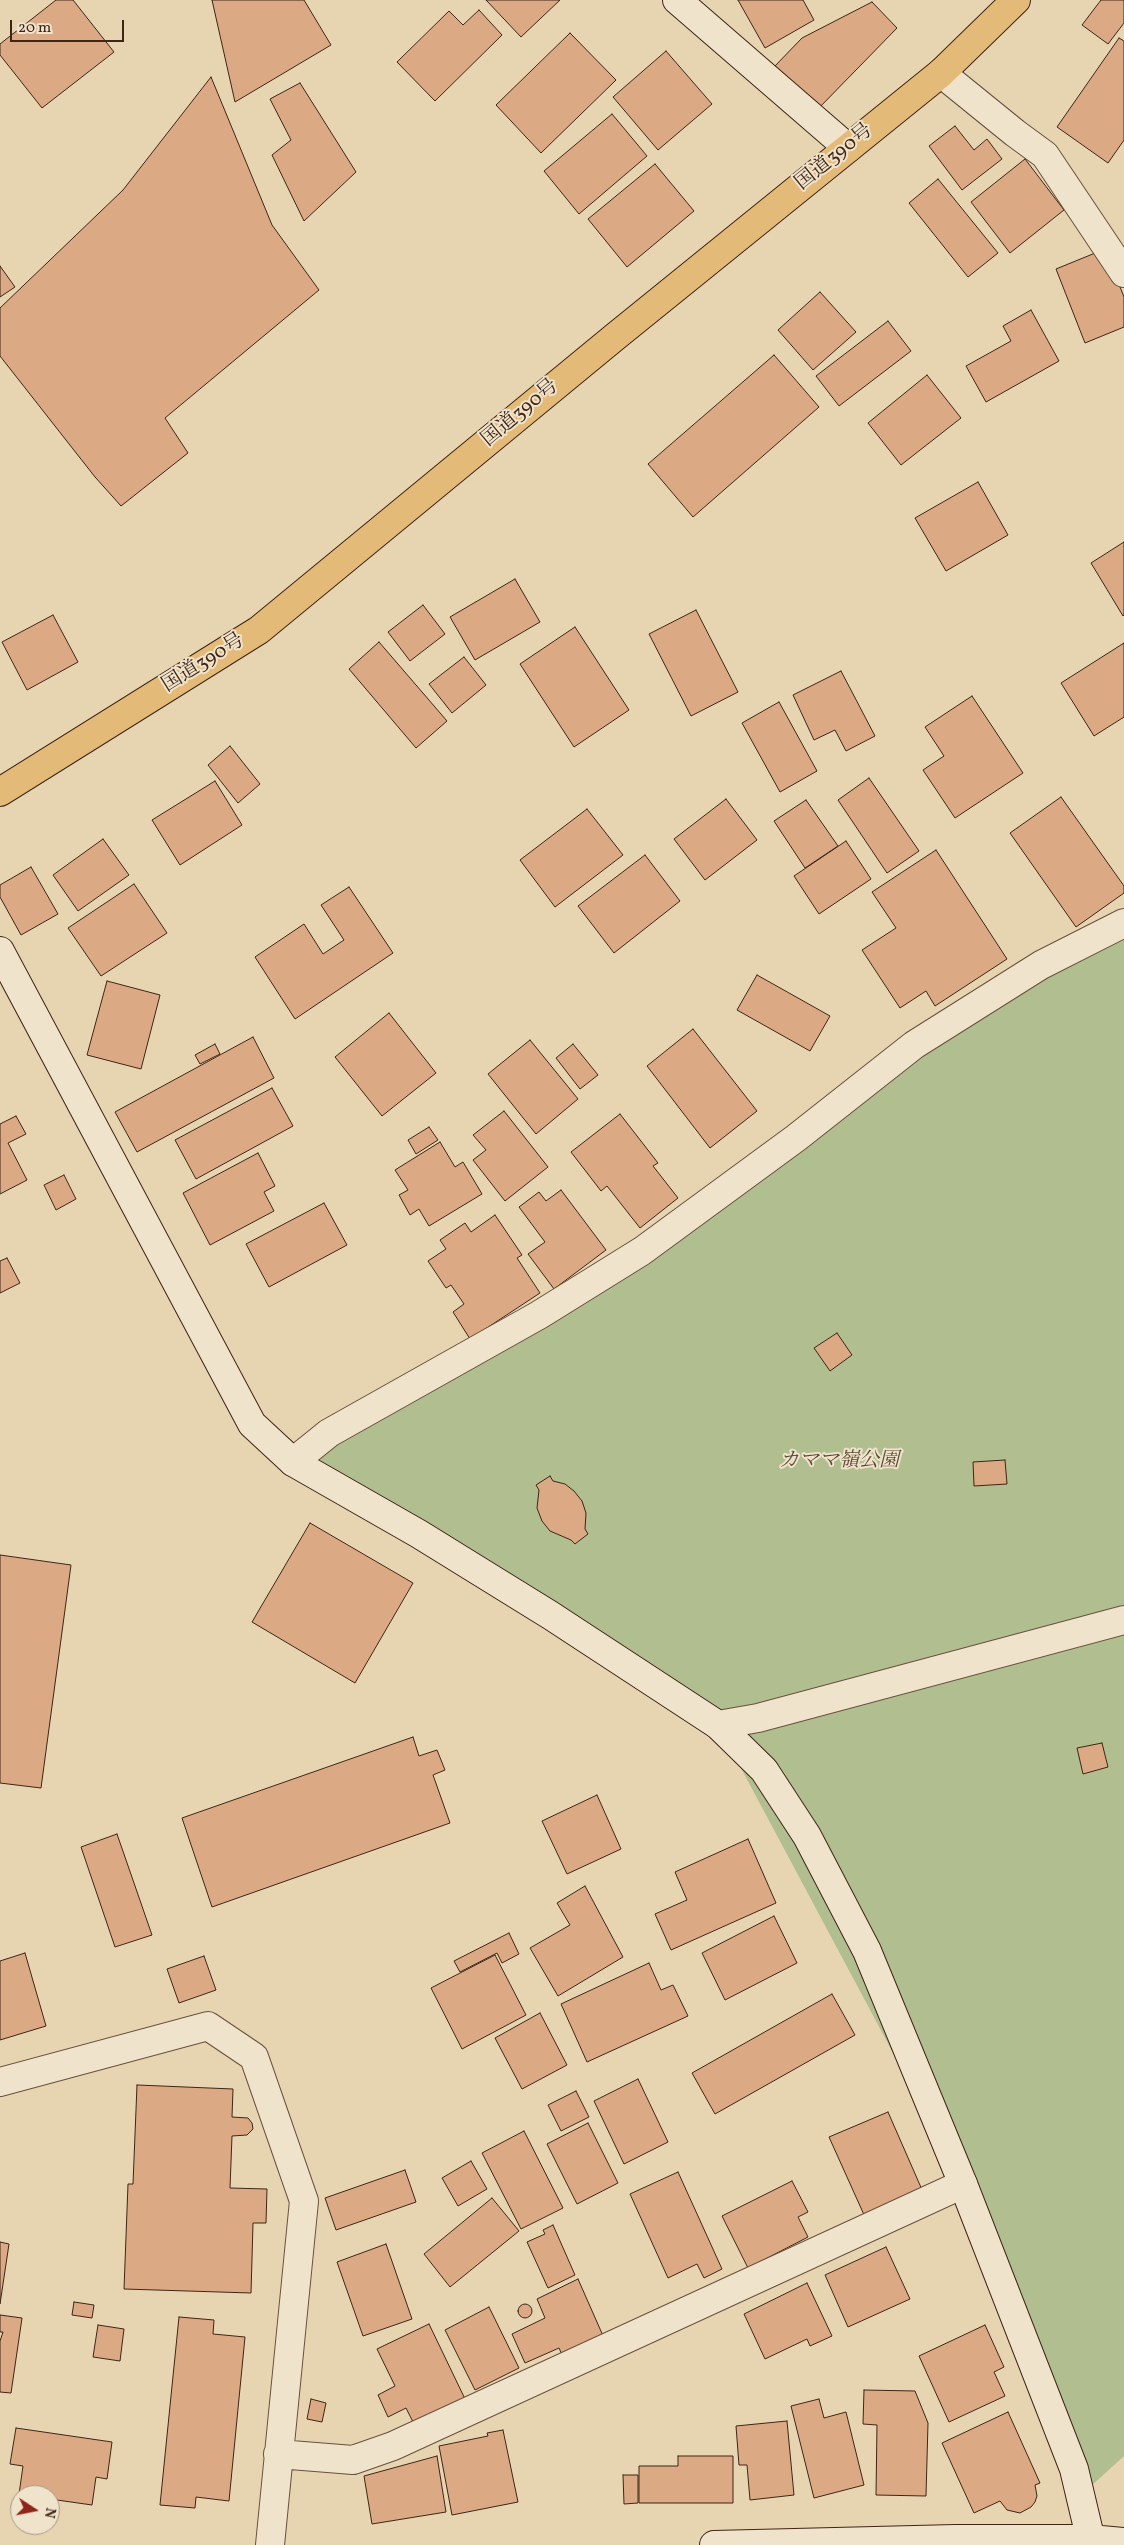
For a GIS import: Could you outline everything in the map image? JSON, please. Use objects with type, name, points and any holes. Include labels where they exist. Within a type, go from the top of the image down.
[{"type":"highway","name":"国道390号","points":[[0,792],[259,630],[941,73],[1016,0]]},
{"type":"street","points":[[677,0],[848,148]]},
{"type":"street","points":[[941,73],[1045,155],[1124,273]]},
{"type":"street","points":[[293,1462],[329,1433],[540,1315],[642,1251],[796,1138],[914,1045],[1041,965],[1124,923]]},
{"type":"street","points":[[0,952],[252,1424],[293,1462],[419,1534],[550,1615],[718,1725],[764,1770],[807,1836],[867,1951],[963,2184],[1074,2470],[1091,2542]]},
{"type":"street","points":[[718,1725],[758,1718],[1124,1620]]},
{"type":"street","points":[[0,2082],[208,2026],[254,2057],[304,2201],[270,2545]]},
{"type":"street","points":[[278,2454],[353,2460],[393,2446],[963,2184]]},
{"type":"street","points":[[714,2545],[955,2539],[1124,2542]]},
{"type":"green space","name":"カママ嶺公園","points":[[1124,919],[1124,2456],[1080,2496],[963,2184],[718,1725],[293,1462],[642,1251],[1079,946]]},
{"type":"building","points":[[56,0],[73,0],[114,52],[42,108],[0,55],[0,44]]},
{"type":"building","points":[[212,0],[304,0],[331,45],[235,102]]},
{"type":"building","points":[[486,0],[560,0],[521,37]]},
{"type":"building","points":[[738,0],[803,0],[814,20],[765,48]]},
{"type":"building","points":[[1101,0],[1124,0],[1124,23],[1108,44],[1082,25]]},
{"type":"building","points":[[872,2],[897,28],[817,110],[774,67],[802,38]]},
{"type":"building","points":[[479,10],[502,35],[435,101],[397,62],[449,11],[463,25]]},
{"type":"building","points":[[570,33],[616,80],[541,153],[496,105]]},
{"type":"building","points":[[1119,38],[1124,41],[1124,140],[1108,163],[1057,127]]},
{"type":"building","points":[[666,51],[712,104],[658,150],[613,97]]},
{"type":"building","points":[[211,77],[272,225],[319,290],[165,418],[188,453],[121,506],[95,477],[0,356],[0,308],[123,190]]},
{"type":"building","points":[[300,83],[356,172],[304,221],[272,155],[291,140],[270,99]]},
{"type":"building","points":[[612,114],[647,156],[579,214],[544,171]]},
{"type":"building","points":[[955,126],[974,150],[987,139],[1002,159],[962,190],[929,146]]},
{"type":"building","points":[[1025,159],[1064,210],[1010,253],[971,202]]},
{"type":"building","points":[[655,164],[694,211],[627,267],[588,219]]},
{"type":"building","points":[[938,179],[998,253],[968,277],[909,203]]},
{"type":"building","points":[[1105,249],[1124,297],[1124,327],[1085,343],[1056,269]]},
{"type":"building","points":[[0,266],[15,287],[0,297]]},
{"type":"building","points":[[820,292],[856,332],[813,370],[778,330]]},
{"type":"building","points":[[1031,310],[1059,361],[986,402],[966,366],[1011,341],[1003,326]]},
{"type":"building","points":[[888,321],[911,351],[839,406],[816,376]]},
{"type":"building","points":[[774,355],[819,407],[693,517],[648,464]]},
{"type":"building","points":[[927,375],[961,418],[901,465],[868,423]]},
{"type":"building","points":[[978,482],[1008,535],[946,571],[915,518]]},
{"type":"building","points":[[1124,542],[1124,615],[1123,616],[1091,563]]},
{"type":"building","points":[[515,579],[540,622],[475,660],[450,617]]},
{"type":"building","points":[[423,605],[445,634],[410,661],[388,632]]},
{"type":"building","points":[[696,610],[738,692],[691,716],[649,634]]},
{"type":"building","points":[[53,615],[78,662],[27,690],[2,642]]},
{"type":"building","points":[[575,627],[629,710],[574,747],[520,664]]},
{"type":"building","points":[[379,642],[447,721],[416,748],[349,669]]},
{"type":"building","points":[[1124,643],[1124,717],[1094,736],[1061,683]]},
{"type":"building","points":[[464,657],[486,685],[452,713],[429,684]]},
{"type":"building","points":[[841,671],[875,736],[846,751],[835,730],[814,740],[793,695]]},
{"type":"building","points":[[972,696],[1023,773],[955,818],[923,770],[944,756],[925,727]]},
{"type":"building","points":[[779,702],[817,771],[780,792],[742,723]]},
{"type":"building","points":[[230,746],[260,784],[238,803],[208,765]]},
{"type":"building","points":[[869,778],[919,851],[887,873],[838,800]]},
{"type":"building","points":[[215,781],[242,825],[180,865],[152,820]]},
{"type":"building","points":[[1061,797],[1124,886],[1124,893],[1076,927],[1010,833]]},
{"type":"building","points":[[726,799],[757,840],[705,880],[674,839]]},
{"type":"building","points":[[806,800],[838,846],[805,868],[774,821]]},
{"type":"building","points":[[587,809],[623,855],[555,907],[520,860]]},
{"type":"building","points":[[103,839],[129,875],[78,911],[53,875]]},
{"type":"building","points":[[846,841],[871,879],[819,914],[794,876]]},
{"type":"building","points":[[936,850],[1007,959],[935,1006],[926,991],[900,1008],[862,950],[896,928],[872,892]]},
{"type":"building","points":[[645,855],[680,901],[614,953],[578,906]]},
{"type":"building","points":[[31,867],[58,914],[21,935],[0,897],[0,885]]},
{"type":"building","points":[[134,884],[167,933],[101,976],[68,928]]},
{"type":"building","points":[[349,887],[393,953],[295,1019],[255,957],[304,924],[323,954],[344,940],[321,905]]},
{"type":"building","points":[[757,975],[830,1016],[810,1051],[737,1010]]},
{"type":"building","points":[[107,981],[160,995],[141,1069],[87,1055]]},
{"type":"building","points":[[389,1013],[436,1073],[382,1116],[335,1057]]},
{"type":"building","points":[[693,1029],[757,1111],[710,1148],[647,1066]]},
{"type":"building","points":[[253,1037],[274,1078],[137,1152],[115,1112]]},
{"type":"building","points":[[530,1040],[578,1099],[536,1134],[488,1074]]},
{"type":"building","points":[[215,1044],[220,1054],[200,1064],[195,1055]]},
{"type":"building","points":[[573,1044],[598,1075],[580,1089],[556,1058]]},
{"type":"building","points":[[272,1088],[293,1126],[196,1179],[175,1140]]},
{"type":"building","points":[[504,1111],[548,1167],[505,1201],[473,1160],[486,1150],[473,1135]]},
{"type":"building","points":[[620,1114],[658,1163],[653,1166],[678,1198],[640,1228],[607,1186],[601,1191],[571,1152]]},
{"type":"building","points":[[16,1116],[26,1134],[8,1143],[27,1180],[0,1194],[0,1124]]},
{"type":"building","points":[[429,1127],[438,1140],[416,1154],[408,1140]]},
{"type":"building","points":[[440,1142],[455,1167],[463,1162],[482,1194],[429,1226],[419,1209],[410,1215],[399,1195],[408,1190],[395,1170]]},
{"type":"building","points":[[258,1153],[275,1186],[264,1192],[274,1211],[210,1245],[183,1193]]},
{"type":"building","points":[[64,1175],[76,1199],[56,1210],[44,1185]]},
{"type":"building","points":[[561,1190],[606,1250],[554,1289],[528,1254],[545,1242],[519,1207],[539,1192],[546,1201]]},
{"type":"building","points":[[324,1203],[347,1245],[269,1287],[246,1244]]},
{"type":"building","points":[[495,1215],[522,1255],[517,1258],[540,1293],[470,1339],[453,1312],[464,1304],[451,1285],[446,1288],[428,1261],[446,1249],[440,1240],[465,1223],[471,1232]]},
{"type":"building","points":[[7,1258],[20,1283],[0,1293],[0,1261]]},
{"type":"building","points":[[837,1333],[852,1355],[830,1371],[814,1348]]},
{"type":"building","points":[[1005,1460],[1007,1484],[974,1486],[973,1462]]},
{"type":"building","points":[[550,1476],[553,1481],[565,1484],[574,1491],[582,1501],[586,1513],[585,1529],[588,1534],[575,1544],[571,1540],[550,1531],[542,1521],[537,1508],[539,1490],[536,1485]]},
{"type":"building","points":[[310,1523],[413,1583],[355,1683],[252,1622]]},
{"type":"building","points":[[0,1555],[71,1565],[41,1788],[0,1783]]},
{"type":"building","points":[[413,1737],[419,1756],[437,1750],[445,1770],[433,1775],[450,1823],[212,1907],[182,1818]]},
{"type":"building","points":[[1102,1743],[1108,1767],[1083,1774],[1077,1748]]},
{"type":"building","points":[[597,1795],[621,1849],[567,1874],[542,1821]]},
{"type":"building","points":[[117,1834],[152,1935],[115,1947],[81,1847]]},
{"type":"building","points":[[748,1839],[776,1903],[671,1950],[655,1914],[687,1900],[675,1872]]},
{"type":"building","points":[[585,1886],[623,1957],[558,1996],[530,1948],[570,1925],[557,1903]]},
{"type":"building","points":[[774,1916],[797,1963],[725,2000],[702,1953]]},
{"type":"building","points":[[509,1933],[519,1954],[502,1963],[497,1953],[460,1972],[454,1961]]},
{"type":"building","points":[[25,1953],[46,2026],[0,2040],[0,1961]]},
{"type":"building","points":[[495,1955],[526,2015],[462,2049],[431,1988]]},
{"type":"building","points":[[204,1956],[216,1990],[179,2003],[167,1969]]},
{"type":"building","points":[[649,1963],[661,1990],[673,1985],[688,2016],[587,2062],[561,2004]]},
{"type":"building","points":[[832,1994],[855,2035],[715,2114],[692,2073]]},
{"type":"building","points":[[540,2013],[567,2065],[522,2089],[495,2038]]},
{"type":"building","points":[[638,2079],[668,2142],[624,2164],[594,2101]]},
{"type":"building","points":[[137,2085],[233,2089],[232,2117],[248,2118],[252,2123],[253,2129],[247,2135],[232,2136],[230,2188],[267,2189],[266,2223],[253,2223],[251,2293],[124,2289],[128,2184],[133,2184]]},
{"type":"building","points":[[576,2091],[589,2117],[561,2131],[548,2105]]},
{"type":"building","points":[[888,2112],[923,2192],[865,2217],[829,2137]]},
{"type":"building","points":[[588,2123],[618,2183],[577,2204],[547,2144]]},
{"type":"building","points":[[524,2131],[563,2208],[521,2229],[482,2153]]},
{"type":"building","points":[[471,2161],[487,2189],[458,2206],[442,2178]]},
{"type":"building","points":[[405,2170],[416,2202],[336,2230],[325,2198]]},
{"type":"building","points":[[678,2172],[722,2269],[704,2278],[697,2264],[668,2278],[630,2194]]},
{"type":"building","points":[[792,2181],[808,2212],[798,2217],[808,2237],[748,2268],[722,2216]]},
{"type":"building","points":[[492,2198],[519,2231],[450,2287],[424,2254]]},
{"type":"building","points":[[553,2225],[575,2275],[548,2288],[527,2242],[545,2234],[543,2230]]},
{"type":"building","points":[[0,2242],[9,2244],[0,2304]]},
{"type":"building","points":[[386,2244],[412,2319],[363,2336],[337,2262]]},
{"type":"building","points":[[886,2247],[910,2299],[848,2327],[825,2275]]},
{"type":"building","points":[[578,2279],[604,2338],[563,2357],[559,2348],[525,2363],[512,2334],[545,2318],[537,2299]]},
{"type":"building","points":[[807,2283],[832,2336],[810,2346],[807,2339],[765,2359],[744,2314]]},
{"type":"building","points":[[74,2302],[94,2305],[92,2318],[72,2315]]},
{"type":"building","points":[[522,2304],[528,2304],[532,2311],[528,2318],[522,2318],[518,2314],[518,2308]]},
{"type":"building","points":[[489,2307],[519,2368],[475,2390],[445,2330]]},
{"type":"building","points":[[0,2315],[22,2318],[11,2393],[0,2392],[0,2341],[3,2332],[0,2332]]},
{"type":"building","points":[[179,2317],[214,2320],[213,2334],[245,2337],[229,2501],[196,2497],[195,2508],[160,2505]]},
{"type":"building","points":[[429,2324],[466,2401],[415,2426],[406,2408],[388,2417],[378,2395],[395,2386],[377,2349]]},
{"type":"building","points":[[98,2325],[124,2329],[120,2361],[93,2357]]},
{"type":"building","points":[[985,2325],[1004,2367],[994,2372],[1005,2396],[949,2422],[919,2356]]},
{"type":"building","points":[[864,2390],[915,2391],[928,2423],[926,2496],[876,2495],[877,2425],[863,2424]]},
{"type":"building","points":[[311,2399],[326,2403],[322,2422],[307,2419]]},
{"type":"building","points":[[819,2399],[824,2418],[846,2412],[864,2485],[814,2498],[791,2406]]},
{"type":"building","points":[[1008,2412],[1040,2483],[1035,2485],[1037,2496],[1035,2502],[1031,2507],[1020,2513],[1007,2510],[1000,2501],[974,2513],[942,2443]]},
{"type":"building","points":[[787,2421],[794,2495],[750,2500],[747,2465],[739,2465],[736,2426]]},
{"type":"building","points":[[16,2428],[112,2442],[107,2479],[96,2477],[92,2505],[60,2500],[60,2485],[20,2485],[23,2466],[10,2464]]},
{"type":"building","points":[[503,2430],[518,2502],[452,2515],[439,2446],[488,2436],[487,2433]]},
{"type":"building","points":[[437,2456],[446,2512],[372,2524],[364,2476]]},
{"type":"building","points":[[678,2456],[733,2456],[733,2503],[639,2503],[639,2466],[678,2466]]},
{"type":"building","points":[[623,2475],[638,2475],[638,2503],[624,2504]]}]
